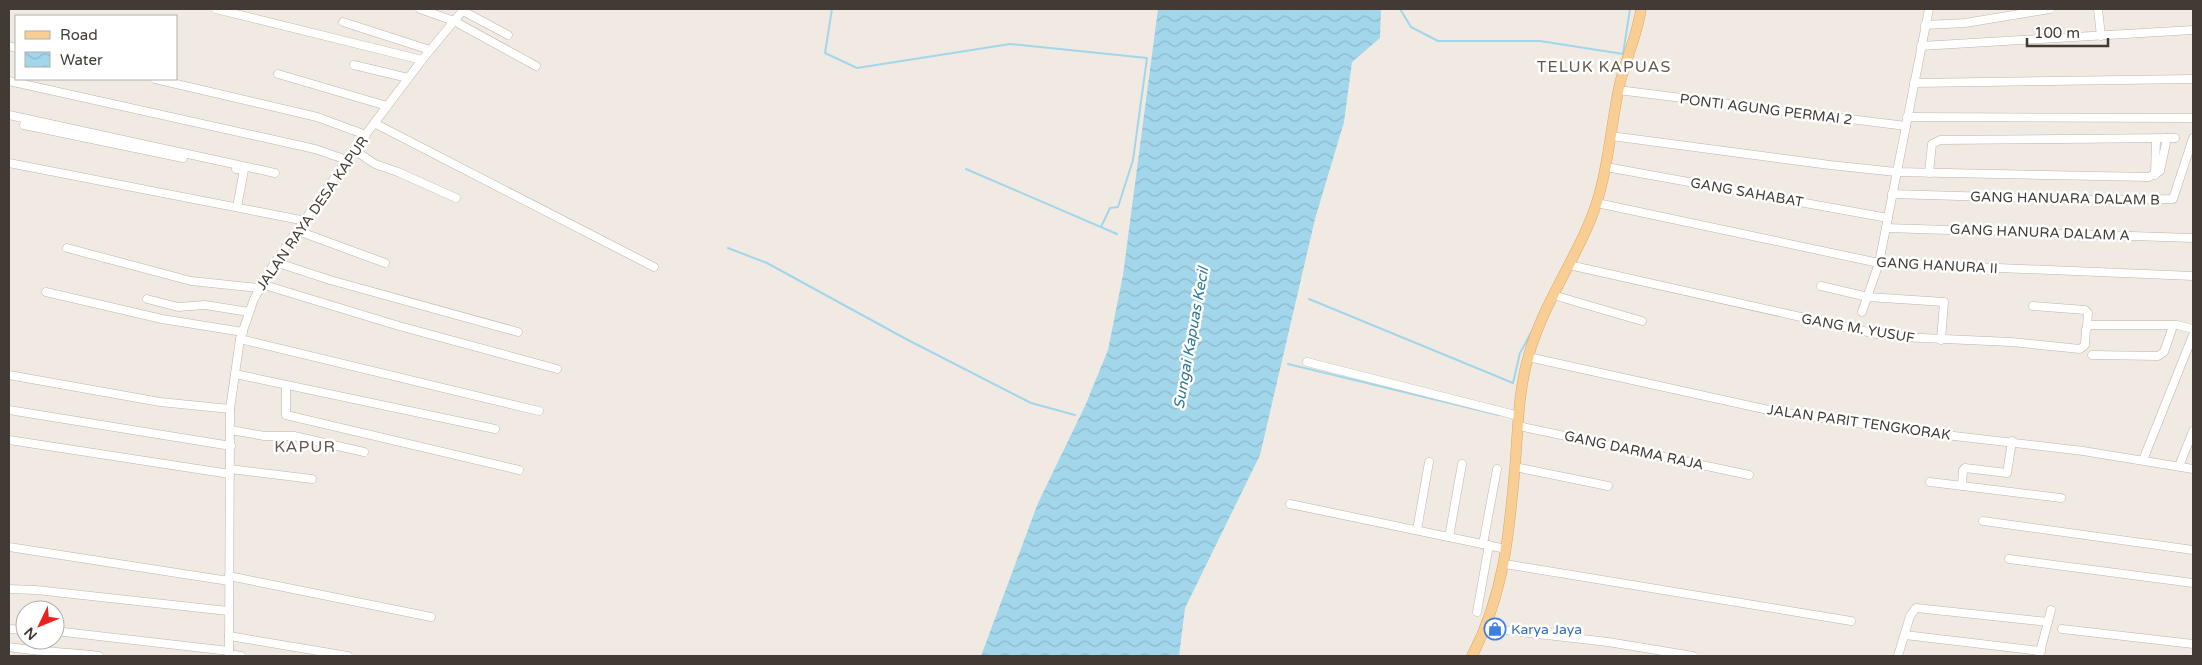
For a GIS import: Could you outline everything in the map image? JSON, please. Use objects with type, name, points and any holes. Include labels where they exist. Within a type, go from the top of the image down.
[{"type":"main road","points":[[1472,656],[1486,628],[1505,564],[1521,389],[1528,357],[1552,295],[1588,228],[1597,203],[1606,166],[1618,90],[1639,22],[1641,9]]},
{"type":"street","points":[[216,9],[422,60]]},
{"type":"street","points":[[420,9],[454,21],[536,66]]},
{"type":"street","points":[[1862,312],[1879,263],[1929,9]]},
{"type":"street","points":[[1925,25],[1965,24],[2050,9]]},
{"type":"street","points":[[2098,9],[2101,36]]},
{"type":"street","points":[[463,10],[508,35]]},
{"type":"street","name":"JALAN RAYA DESA KAPUR","points":[[229,654],[230,409],[241,335],[249,312],[260,286],[275,262],[306,221],[354,150],[422,60],[463,10]]},
{"type":"street","points":[[343,22],[430,50]]},
{"type":"street","points":[[1921,46],[2193,30]]},
{"type":"street","points":[[354,65],[408,78]]},
{"type":"street","points":[[278,74],[387,106]]},
{"type":"street","points":[[1914,83],[2193,79]]},
{"type":"street","points":[[159,80],[317,117],[366,135]]},
{"type":"street","points":[[9,81],[315,149],[347,160]]},
{"type":"street","name":"PONTI AGUNG PERMAI 2","points":[[1618,90],[1906,126]]},
{"type":"street","points":[[9,115],[275,173]]},
{"type":"street","points":[[1907,117],[2193,118]]},
{"type":"street","points":[[374,123],[654,267]]},
{"type":"street","points":[[24,125],[244,170],[237,206]]},
{"type":"street","points":[[1611,136],[1830,166],[1896,172],[1929,173],[2149,177],[2160,171],[2171,138],[1940,140],[1932,144],[1929,173]]},
{"type":"street","name":"GANG HANUARA DALAM B","points":[[1892,194],[2096,200],[2174,199],[2193,138]]},
{"type":"street","points":[[2155,175],[2156,139]]},
{"type":"street","points":[[354,150],[375,164],[398,172],[456,198]]},
{"type":"street","points":[[9,163],[306,221]]},
{"type":"street","name":"GANG SAHABAT","points":[[1606,166],[1888,218]]},
{"type":"street","name":"GANG HANURA II","points":[[1597,203],[1879,263],[2193,276]]},
{"type":"street","name":"GANG HANURA DALAM A","points":[[1886,228],[2193,238]]},
{"type":"street","points":[[298,231],[385,263]]},
{"type":"street","points":[[66,248],[191,281],[260,286],[557,369]]},
{"type":"street","points":[[275,262],[330,280],[518,332]]},
{"type":"street","name":"GANG M. YUSUF","points":[[1569,265],[1858,330],[1900,337],[2011,342],[2080,348],[2085,345],[2087,326]]},
{"type":"street","points":[[1820,286],[1868,297],[1944,302],[1941,340]]},
{"type":"street","points":[[46,292],[241,335],[539,411]]},
{"type":"street","points":[[1552,295],[1642,321]]},
{"type":"street","points":[[147,299],[178,307],[205,305],[249,312]]},
{"type":"street","points":[[2033,306],[2085,310],[2088,313],[2087,326],[2181,326],[2193,329]]},
{"type":"street","points":[[2092,354],[2158,356],[2164,352],[2173,326]]},
{"type":"street","points":[[2143,460],[2193,335]]},
{"type":"street","name":"JALAN PARIT TENGKORAK","points":[[1528,357],[1773,411],[1911,431],[2012,441],[2193,469]]},
{"type":"street","name":"GANG DARMA RAJA","points":[[1307,362],[1518,421],[1749,475]]},
{"type":"street","points":[[235,374],[495,429]]},
{"type":"street","points":[[9,375],[160,402],[230,409]]},
{"type":"street","points":[[286,385],[286,415],[520,470]]},
{"type":"street","points":[[9,410],[231,446]]},
{"type":"street","points":[[231,430],[264,436],[294,436],[364,452]]},
{"type":"street","points":[[2179,466],[2193,431]]},
{"type":"street","points":[[9,440],[230,471],[312,479]]},
{"type":"street","points":[[1962,486],[1963,470],[1965,468],[2007,473],[2012,441]]},
{"type":"street","points":[[1417,530],[1429,462]]},
{"type":"street","points":[[1449,537],[1462,464]]},
{"type":"street","points":[[1515,467],[1608,486]]},
{"type":"street","points":[[1477,612],[1497,469]]},
{"type":"street","points":[[1930,482],[2061,498]]},
{"type":"street","points":[[1290,504],[1506,549]]},
{"type":"street","points":[[1983,521],[2193,550]]},
{"type":"street","points":[[9,548],[229,579],[431,617]]},
{"type":"street","points":[[2009,559],[2193,583]]},
{"type":"street","points":[[1505,564],[1851,621]]},
{"type":"street","points":[[9,589],[36,590],[228,611]]},
{"type":"street","points":[[1898,656],[1913,610],[1919,609],[2048,622]]},
{"type":"street","points":[[1905,635],[2040,654],[2051,610]]},
{"type":"street","points":[[1486,628],[1608,642],[1693,656]]},
{"type":"street","points":[[2062,629],[2193,644]]},
{"type":"street","points":[[65,632],[241,656]]},
{"type":"street","points":[[229,636],[348,656]]},
{"type":"street","points":[[9,647],[40,652],[99,656]]},
{"type":"water","name":"Sungai Kapuas Kecil","points":[[1158,9],[1381,9],[1380,38],[1352,62],[1344,122],[1315,219],[1260,455],[1185,608],[1179,656],[981,656],[1038,503],[1085,406],[1108,350],[1123,275]]},
{"type":"waterway","points":[[832,9],[825,53],[857,68],[1010,44],[1147,58],[1133,160],[1118,207],[1110,208],[1101,227]]},
{"type":"waterway","points":[[1400,9],[1411,27],[1438,41],[1540,41],[1623,54],[1630,9]]},
{"type":"waterway","points":[[966,169],[1117,234]]},
{"type":"waterway","points":[[728,248],[767,263],[906,339],[1031,403],[1075,415]]},
{"type":"waterway","points":[[1309,299],[1513,383],[1520,353],[1532,331]]},
{"type":"waterway","points":[[1288,364],[1499,415]]},
{"type":"place","name":"Karya Jaya","points":[[1495,629]]},
{"type":"district","name":"TELUK KAPUAS","points":[[1604,66]]},
{"type":"district","name":"KAPUR","points":[[305,446]]}]
